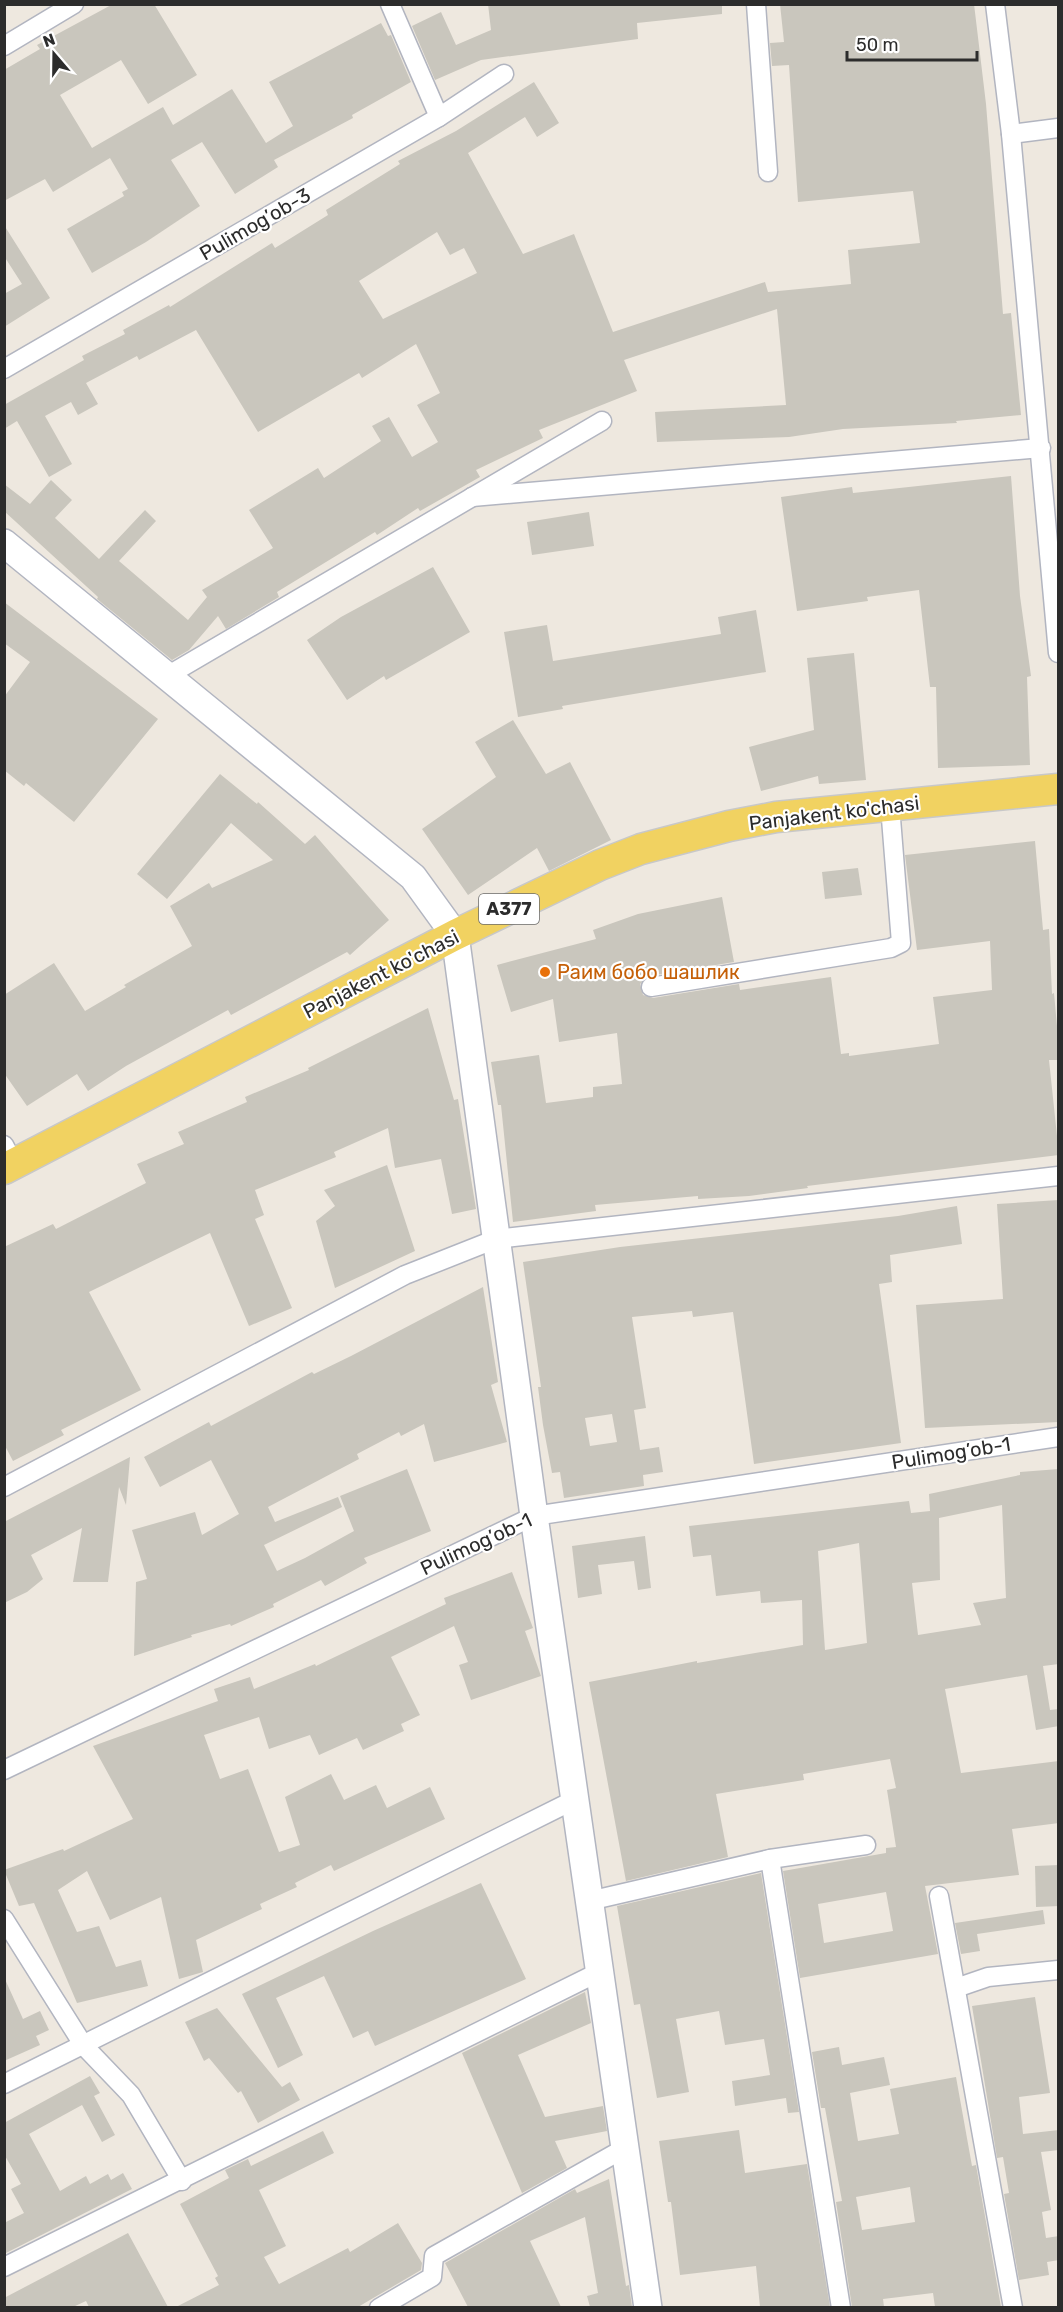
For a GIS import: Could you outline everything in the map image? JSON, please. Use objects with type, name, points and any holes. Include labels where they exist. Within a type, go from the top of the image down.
[{"type":"main road","name":"Panjakent ko'chasi","points":[[8,1160],[455,935],[600,865],[652,846],[729,826],[776,817],[1059,789]]},
{"type":"street","points":[[4,46],[74,4]]},
{"type":"street","points":[[390,4],[439,117]]},
{"type":"street","points":[[756,4],[768,172]]},
{"type":"street","points":[[994,4],[1011,134],[1059,653]]},
{"type":"street","name":"Pulimog’ob-3","points":[[4,369],[439,117],[504,74]]},
{"type":"street","points":[[1011,134],[1059,128]]},
{"type":"street","points":[[167,676],[602,421]]},
{"type":"street","points":[[472,497],[1041,448]]},
{"type":"street","points":[[4,543],[413,877],[455,935],[534,1516],[648,2307]]},
{"type":"street","points":[[651,987],[891,948],[901,942],[890,806]]},
{"type":"street","points":[[4,1487],[405,1275],[496,1239],[1059,1176]]},
{"type":"street","name":"Pulimog’ob-1","points":[[4,1770],[534,1516],[1059,1437]]},
{"type":"street","points":[[4,2084],[574,1800]]},
{"type":"street","points":[[589,1901],[770,1859],[866,1845]]},
{"type":"street","points":[[770,1859],[841,2307]]},
{"type":"street","points":[[939,1896],[1013,2307]]},
{"type":"street","points":[[4,1919],[84,2046],[131,2095],[182,2181]]},
{"type":"street","points":[[956,1988],[988,1977],[1059,1970]]},
{"type":"street","points":[[4,2267],[182,2181],[601,1971]]},
{"type":"street","points":[[379,2307],[432,2277],[434,2256],[625,2148]]},
{"type":"building","points":[[113,4],[154,4],[197,75],[148,104],[121,60],[60,95],[92,148],[163,107],[173,125],[232,89],[266,143],[293,126],[269,82],[381,23],[388,36],[391,35],[411,82],[352,115],[353,118],[274,160],[278,167],[235,194],[202,142],[171,160],[200,206],[146,242],[92,273],[67,229],[124,196],[122,192],[128,189],[110,158],[53,192],[45,179],[4,201],[4,70],[40,49],[37,45]]},
{"type":"building","points":[[488,4],[722,4],[722,14],[637,23],[638,39],[481,60],[435,80],[412,26],[441,12],[456,45],[491,30]]},
{"type":"building","points":[[780,4],[974,4],[986,104],[1003,314],[1011,313],[1021,415],[956,421],[957,423],[843,429],[789,437],[657,442],[655,412],[786,405],[777,309],[624,360],[637,391],[539,430],[543,438],[476,470],[480,477],[420,511],[418,508],[377,535],[375,532],[277,592],[279,597],[226,629],[218,616],[189,650],[172,660],[97,599],[98,597],[4,511],[4,484],[30,504],[51,480],[72,500],[55,518],[99,559],[145,510],[156,521],[119,561],[188,620],[207,597],[202,590],[273,548],[249,510],[318,468],[324,478],[381,441],[372,426],[389,417],[412,457],[438,442],[417,405],[440,393],[416,344],[362,378],[359,373],[258,432],[196,330],[139,360],[137,356],[86,383],[98,404],[78,415],[71,402],[45,416],[72,464],[49,477],[17,421],[4,429],[4,405],[84,360],[82,356],[125,334],[123,330],[169,305],[170,307],[272,243],[275,248],[328,215],[326,210],[400,164],[398,161],[456,131],[534,82],[559,123],[537,137],[525,117],[468,153],[523,254],[574,234],[613,332],[765,282],[768,292],[851,284],[848,250],[920,243],[913,191],[798,202],[789,65],[772,66],[770,43],[784,42]],"holes":[[[437,232],[450,255],[464,248],[477,273],[383,319],[359,281]]]},
{"type":"building","points":[[4,225],[50,298],[4,327],[4,294],[22,284],[4,256]]},
{"type":"building","points":[[1011,476],[1020,596],[1031,676],[1027,677],[1030,765],[938,768],[936,687],[930,687],[919,590],[867,597],[868,601],[797,611],[781,497],[852,487],[853,493]]},
{"type":"building","points":[[589,512],[594,546],[532,555],[527,522]]},
{"type":"building","points":[[433,567],[470,632],[386,680],[384,676],[347,700],[307,640],[341,617]]},
{"type":"building","points":[[4,602],[158,719],[74,822],[26,783],[24,786],[4,770],[4,697],[30,662],[4,643]]},
{"type":"building","points":[[756,610],[766,672],[562,706],[563,709],[518,717],[504,632],[547,625],[553,661],[721,634],[718,617]]},
{"type":"building","points":[[854,653],[866,780],[819,784],[818,776],[761,791],[749,747],[814,730],[807,658]]},
{"type":"building","points":[[513,720],[546,774],[570,762],[611,840],[549,871],[537,848],[468,895],[422,829],[496,777],[475,742]]},
{"type":"building","points":[[220,774],[257,804],[258,802],[305,844],[315,835],[389,920],[350,955],[347,952],[231,1015],[228,1010],[126,1066],[88,1091],[77,1074],[27,1106],[4,1073],[4,995],[54,963],[85,1011],[126,987],[124,985],[192,946],[170,906],[209,883],[212,888],[273,860],[231,823],[167,899],[137,874]]},
{"type":"building","points":[[1035,841],[1043,930],[1049,929],[1052,994],[1054,993],[1059,1048],[1059,1060],[1049,1060],[1059,1155],[807,1186],[808,1188],[749,1196],[698,1199],[698,1196],[595,1205],[596,1211],[513,1222],[501,1105],[498,1105],[491,1062],[539,1055],[546,1103],[593,1097],[593,1087],[622,1084],[617,1033],[559,1042],[553,999],[511,1012],[497,965],[596,939],[593,930],[638,914],[722,897],[734,962],[649,976],[640,984],[643,995],[653,998],[739,984],[740,990],[831,977],[841,1054],[849,1053],[849,1056],[939,1044],[933,997],[992,990],[990,941],[917,950],[905,855]]},
{"type":"building","points":[[858,868],[862,895],[825,899],[822,872]]},
{"type":"building","points":[[428,1008],[454,1100],[458,1099],[476,1209],[452,1214],[441,1159],[395,1168],[388,1128],[334,1152],[336,1157],[255,1190],[264,1215],[255,1219],[292,1308],[249,1326],[210,1233],[89,1292],[141,1390],[61,1430],[64,1435],[13,1461],[4,1444],[4,1247],[53,1224],[56,1229],[146,1183],[137,1164],[184,1144],[178,1132],[247,1102],[245,1097],[309,1070],[308,1068]]},
{"type":"building","points":[[387,1165],[415,1251],[335,1288],[316,1221],[335,1206],[324,1190]]},
{"type":"building","points":[[1059,1200],[1059,1422],[925,1428],[916,1305],[1003,1299],[997,1204]]},
{"type":"building","points":[[957,1206],[962,1244],[890,1255],[892,1282],[879,1284],[901,1443],[754,1464],[733,1312],[693,1317],[692,1311],[632,1317],[646,1408],[634,1410],[640,1450],[659,1447],[663,1472],[643,1475],[644,1486],[564,1498],[560,1472],[552,1473],[543,1425],[538,1387],[541,1387],[523,1262],[620,1247],[898,1216]],"holes":[[[612,1414],[617,1442],[590,1446],[585,1418]]]},
{"type":"building","points":[[483,1287],[498,1382],[491,1385],[507,1442],[434,1462],[424,1424],[401,1436],[399,1432],[357,1454],[359,1459],[268,1507],[275,1522],[338,1497],[342,1507],[264,1545],[277,1571],[305,1558],[354,1531],[340,1496],[407,1469],[431,1531],[364,1558],[367,1563],[325,1586],[321,1580],[273,1604],[274,1607],[231,1626],[230,1624],[191,1635],[192,1637],[134,1656],[136,1582],[147,1579],[132,1530],[195,1512],[202,1535],[239,1514],[211,1460],[160,1487],[144,1457],[209,1422],[211,1426],[312,1372],[314,1374],[351,1356]]},
{"type":"building","points":[[130,1457],[126,1505],[119,1487],[108,1582],[73,1582],[82,1528],[31,1555],[43,1579],[27,1592],[4,1603],[4,1522]]},
{"type":"building","points":[[1059,1469],[1059,1664],[1043,1666],[1050,1710],[1059,1709],[1059,1726],[1036,1730],[1027,1675],[945,1689],[961,1773],[1059,1761],[1059,1823],[1012,1829],[1019,1875],[925,1886],[938,1954],[800,1978],[783,1871],[886,1853],[886,1848],[896,1847],[887,1790],[896,1788],[890,1759],[803,1774],[804,1780],[716,1794],[728,1857],[626,1881],[589,1682],[697,1661],[697,1663],[803,1645],[802,1600],[761,1603],[760,1591],[716,1596],[711,1555],[693,1557],[689,1526],[909,1501],[911,1513],[930,1511],[929,1494],[1020,1475],[1020,1472]],"holes":[[[1002,1505],[1006,1598],[973,1603],[981,1625],[918,1635],[912,1583],[940,1580],[939,1518]],[[859,1543],[867,1643],[825,1650],[818,1551]],[[886,1892],[893,1931],[824,1943],[818,1904]]]},
{"type":"building","points":[[645,1536],[651,1588],[638,1590],[634,1561],[598,1565],[602,1594],[578,1598],[572,1546]]},
{"type":"building","points":[[512,1572],[533,1628],[525,1631],[541,1676],[471,1700],[459,1665],[468,1662],[454,1626],[391,1657],[420,1715],[401,1724],[404,1731],[363,1750],[357,1738],[319,1755],[310,1735],[269,1749],[259,1717],[204,1735],[220,1779],[248,1769],[279,1852],[300,1845],[285,1797],[331,1774],[344,1800],[376,1785],[387,1808],[430,1787],[445,1819],[334,1871],[331,1865],[295,1883],[297,1887],[260,1904],[262,1909],[196,1940],[203,1972],[179,1979],[161,1897],[110,1920],[87,1871],[58,1890],[77,1932],[99,1926],[116,1967],[141,1960],[148,1986],[77,2003],[34,1903],[19,1906],[4,1870],[63,1849],[64,1851],[133,1819],[93,1746],[218,1701],[214,1689],[250,1677],[254,1689],[315,1664],[316,1666],[446,1604],[444,1598]]},
{"type":"building","points":[[1059,1865],[1059,1906],[1036,1907],[1035,1866]]},
{"type":"building","points":[[761,1873],[799,2112],[788,2113],[786,2098],[735,2106],[732,2081],[770,2075],[764,2039],[725,2045],[719,2011],[676,2019],[689,2092],[657,2098],[640,2004],[634,2005],[617,1906]]},
{"type":"building","points":[[481,1883],[526,1979],[375,2046],[368,2031],[353,2038],[324,1976],[276,1998],[303,2055],[278,2068],[242,1994],[373,1931]]},
{"type":"building","points":[[1043,1910],[1045,1924],[977,1934],[980,1951],[961,1954],[955,1923]]},
{"type":"building","points":[[4,1977],[23,2019],[40,2011],[49,2030],[36,2036],[40,2045],[4,2061]]},
{"type":"building","points":[[585,1992],[591,2023],[518,2055],[545,2117],[603,2106],[607,2131],[555,2141],[567,2168],[522,2193],[462,2053]]},
{"type":"building","points":[[1035,1997],[1050,2093],[1019,2097],[1023,2134],[1059,2130],[1059,2150],[1041,2152],[1051,2210],[1042,2212],[1046,2238],[1059,2236],[1059,2260],[1047,2262],[1049,2275],[1019,2280],[1004,2194],[1009,2193],[1003,2157],[997,2158],[972,2006]]},
{"type":"building","points":[[217,2008],[282,2087],[290,2082],[300,2100],[258,2123],[241,2091],[238,2093],[209,2058],[204,2061],[185,2022]]},
{"type":"building","points":[[839,2047],[842,2065],[884,2057],[890,2085],[850,2093],[858,2141],[899,2134],[890,2089],[956,2077],[972,2166],[976,2165],[1001,2307],[935,2307],[933,2293],[883,2299],[884,2307],[852,2307],[836,2202],[842,2201],[825,2108],[821,2108],[812,2052]],"holes":[[[910,2187],[915,2222],[862,2230],[856,2197]]]},
{"type":"building","points":[[90,2076],[100,2093],[94,2096],[115,2135],[102,2142],[82,2105],[29,2134],[60,2191],[86,2176],[90,2184],[108,2174],[111,2180],[123,2173],[132,2189],[4,2254],[4,2223],[24,2213],[11,2189],[21,2184],[4,2154],[4,2123]]},
{"type":"building","points":[[739,2130],[745,2173],[807,2164],[830,2307],[760,2307],[756,2266],[680,2275],[671,2202],[668,2202],[659,2141]]},
{"type":"building","points":[[323,2131],[334,2153],[259,2190],[286,2246],[264,2257],[279,2284],[348,2248],[350,2252],[398,2223],[422,2263],[421,2270],[358,2307],[176,2307],[219,2285],[215,2278],[218,2276],[180,2204],[229,2178],[225,2170],[248,2159],[251,2166]]},
{"type":"building","points":[[609,2179],[626,2286],[629,2285],[632,2307],[590,2307],[587,2296],[598,2293],[585,2217],[530,2241],[561,2307],[468,2307],[445,2263],[575,2189],[577,2193]]},
{"type":"building","points":[[128,2233],[168,2307],[89,2307],[86,2301],[73,2307],[4,2307],[4,2298]]},
{"type":"place","name":"Раим бобо шашлик","points":[[545,972]]}]
